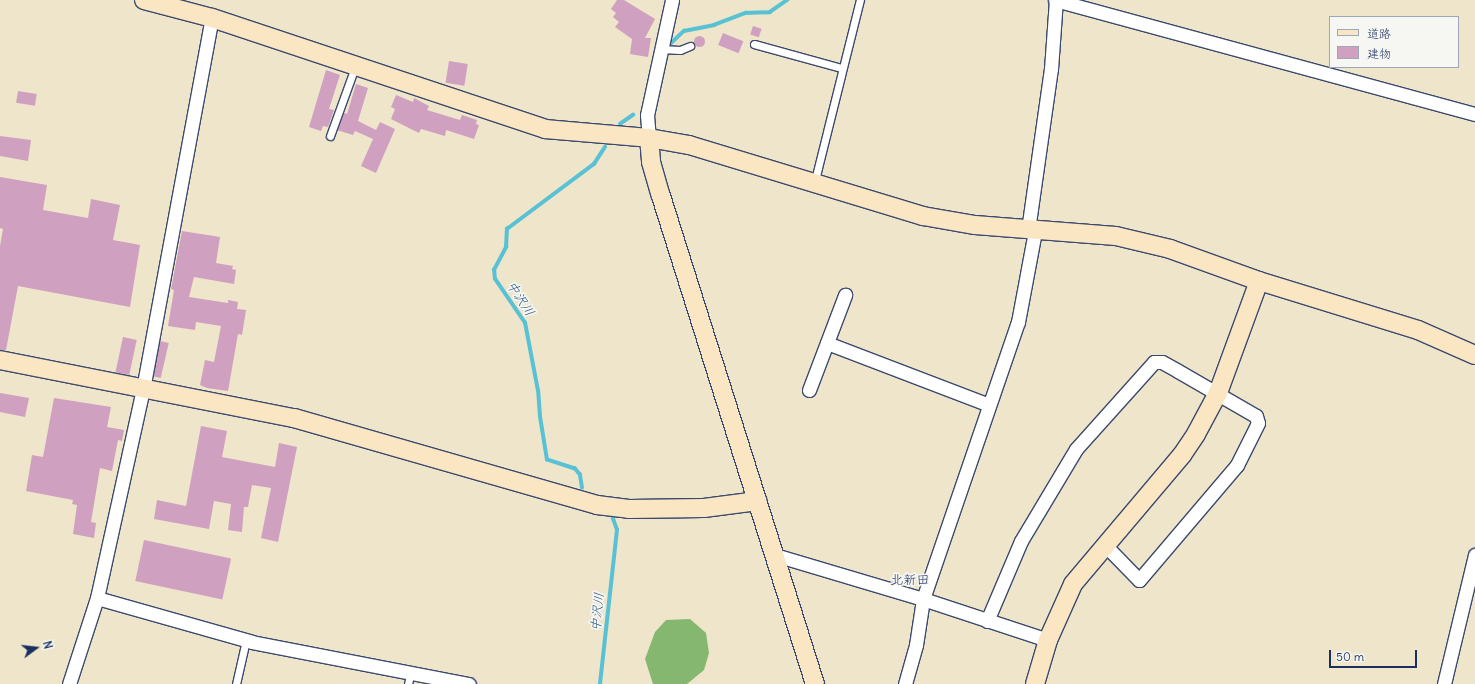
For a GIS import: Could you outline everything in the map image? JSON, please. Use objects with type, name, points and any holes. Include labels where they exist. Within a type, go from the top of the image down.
[{"type":"street","points":[[144,0],[212,18],[355,67],[545,129],[649,138],[689,145],[923,216],[1032,231],[1124,238],[1170,248],[1259,281],[1365,312],[1418,330],[1475,355]]},
{"type":"street","points":[[672,0],[647,115],[653,169],[815,684]]},
{"type":"street","points":[[905,684],[916,645],[923,599],[1018,322],[1032,231],[1051,69],[1056,0],[1475,114]]},
{"type":"street","points":[[69,684],[97,598],[143,389],[212,18]]},
{"type":"street","points":[[1034,684],[1048,640],[1073,584],[1104,545],[1182,455],[1218,393],[1259,281]]},
{"type":"street","points":[[809,390],[845,295]]},
{"type":"street","points":[[827,343],[989,405]]},
{"type":"street","points":[[0,360],[294,418],[597,505],[629,509],[704,508],[758,501]]},
{"type":"street","points":[[987,621],[1021,541],[1076,449],[1154,362],[1162,362],[1256,416],[1258,423],[1237,465],[1139,580],[1104,545]]},
{"type":"street","points":[[774,555],[923,599],[1048,640]]},
{"type":"street","points":[[1444,684],[1475,555]]},
{"type":"street","points":[[97,598],[246,640],[410,678],[470,684]]},
{"type":"lane","points":[[814,184],[860,0]]},
{"type":"lane","points":[[754,44],[842,68]]},
{"type":"lane","points":[[661,49],[680,50],[690,46]]},
{"type":"lane","points":[[330,136],[355,67]]},
{"type":"lane","points":[[236,684],[246,640]]},
{"type":"green space","points":[[690,619],[706,633],[709,653],[704,670],[687,684],[653,684],[645,659],[655,632],[666,620]]},
{"type":"building","points":[[617,0],[624,0],[655,19],[645,38],[651,38],[648,57],[630,54],[632,39],[615,27],[619,22],[613,17],[616,13],[611,9]]},
{"type":"building","points":[[753,26],[762,29],[759,37],[750,35]]},
{"type":"building","points":[[723,33],[743,41],[739,53],[718,45]]},
{"type":"building","points":[[699,35],[703,37],[705,41],[703,45],[699,47],[695,45],[693,41],[695,37]]},
{"type":"building","points":[[449,61],[468,64],[464,86],[446,83]]},
{"type":"building","points":[[326,70],[340,75],[329,109],[334,110],[328,127],[323,126],[321,131],[309,127]]},
{"type":"building","points":[[356,84],[368,88],[358,121],[376,130],[380,122],[395,129],[376,173],[361,166],[373,139],[355,131],[353,135],[337,130],[344,113],[347,114]]},
{"type":"building","points":[[18,91],[37,94],[35,106],[16,103]]},
{"type":"building","points":[[396,95],[413,102],[414,98],[429,106],[427,110],[460,120],[462,115],[477,120],[476,124],[479,125],[474,139],[446,130],[445,136],[421,129],[419,133],[391,119],[395,109],[391,107]]},
{"type":"building","points":[[0,136],[31,140],[28,161],[0,156]]},
{"type":"building","points":[[0,177],[47,185],[43,210],[88,218],[91,199],[120,205],[113,240],[140,245],[130,307],[18,286],[6,350],[0,350],[0,246],[3,229],[0,228]]},
{"type":"building","points":[[182,231],[220,237],[216,263],[233,266],[232,269],[236,270],[234,284],[194,277],[189,297],[228,303],[228,300],[238,302],[237,309],[246,310],[242,335],[238,334],[228,391],[207,388],[200,385],[205,360],[214,362],[221,326],[196,322],[195,330],[168,326],[174,290],[171,289]]},
{"type":"building","points":[[123,337],[137,340],[129,375],[116,372]]},
{"type":"building","points":[[160,341],[169,343],[161,378],[152,376]]},
{"type":"building","points":[[0,393],[29,398],[25,417],[0,412]]},
{"type":"building","points":[[54,398],[111,407],[107,427],[124,430],[122,441],[118,440],[112,471],[100,468],[91,522],[96,523],[94,538],[73,534],[77,505],[72,504],[73,500],[26,491],[32,455],[43,457]]},
{"type":"building","points":[[201,426],[227,431],[222,457],[275,467],[279,443],[297,447],[278,542],[261,538],[271,488],[252,485],[248,507],[244,507],[242,532],[228,530],[231,504],[214,501],[209,529],[154,519],[157,500],[186,506]]},
{"type":"building","points":[[144,540],[231,559],[222,600],[135,581]]},
{"type":"waterway","name":"中沢川","points":[[670,44],[684,31],[714,25],[746,13],[770,12],[787,0]]},
{"type":"waterway","name":"中沢川","points":[[620,124],[633,115]]},
{"type":"waterway","name":"中沢川","points":[[582,488],[580,475],[575,469],[547,460],[540,417],[538,391],[525,323],[495,279],[494,270],[506,247],[507,229],[594,164],[605,147]]},
{"type":"waterway","name":"中沢川","points":[[600,684],[617,530],[613,519]]},
{"type":"district","name":"北新田","points":[[910,580]]}]
